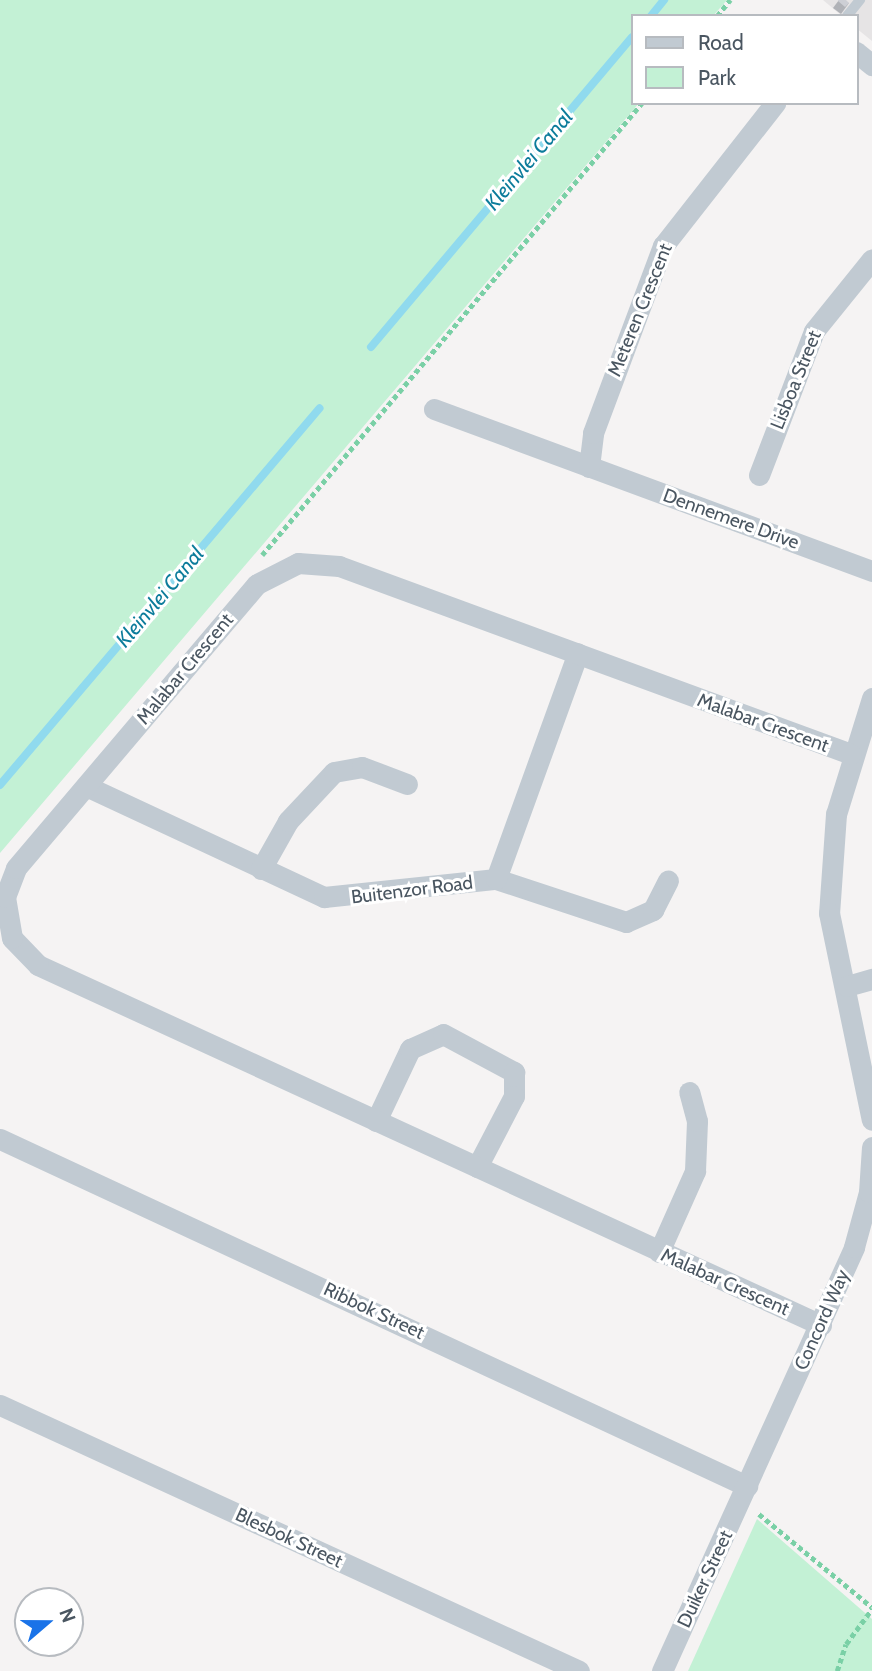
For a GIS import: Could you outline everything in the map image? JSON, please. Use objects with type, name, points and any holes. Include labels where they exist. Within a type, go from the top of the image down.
[{"type":"street","points":[[858,53],[872,65]]},
{"type":"street","name":"Meteren Crescent","points":[[589,467],[593,433],[663,246],[773,105]]},
{"type":"street","name":"Lisboa Street","points":[[758,475],[814,331],[872,259]]},
{"type":"street","name":"Dennemere Drive","points":[[434,409],[872,571]]},
{"type":"street","name":"Malabar Crescent","points":[[821,1325],[38,965],[19,949],[5,912],[9,882],[86,786],[257,584],[298,563],[339,566],[851,754]]},
{"type":"street","name":"Buitenzor Road","points":[[86,786],[303,890],[345,898],[496,880],[578,653]]},
{"type":"street","points":[[872,698],[851,754],[830,863],[829,913],[847,986],[872,1120]]},
{"type":"street","points":[[261,869],[288,821],[334,772],[362,767],[408,784]]},
{"type":"street","points":[[496,880],[626,922],[653,910],[668,881]]},
{"type":"street","points":[[847,986],[872,979]]},
{"type":"street","points":[[376,1121],[410,1049],[430,1034],[455,1039],[505,1062],[517,1084],[477,1167]]},
{"type":"street","points":[[659,1252],[695,1171],[697,1121],[689,1092]]},
{"type":"street","name":"Ribbok Street","points":[[0,1139],[744,1493]]},
{"type":"street","name":"Concord Way","points":[[744,1493],[854,1247],[869,1192],[872,1147]]},
{"type":"street","name":"Blesbok Street","points":[[0,1405],[579,1671]]},
{"type":"street","name":"Duiker Street","points":[[662,1671],[744,1493]]},
{"type":"lane","points":[[849,14],[860,0]]},
{"type":"path","points":[[719,14],[730,0]]},
{"type":"path","points":[[258,559],[640,105]]},
{"type":"path","points":[[744,1493],[872,1608],[846,1644],[837,1671]]},
{"type":"shaded area","points":[[823,0],[872,0],[872,41],[858,30],[858,14],[840,14]]},
{"type":"green space","points":[[0,0],[727,0],[715,14],[630,14],[630,105],[637,105],[0,853]]},
{"type":"green space","points":[[757,1519],[872,1619],[872,1671],[688,1671]]},
{"type":"building","points":[[839,0],[846,0],[849,3],[845,7]]},
{"type":"waterway","name":"Kleinvlei Canal","points":[[653,14],[664,0]]},
{"type":"waterway","name":"Kleinvlei Canal","points":[[371,347],[630,39]]},
{"type":"waterway","name":"Kleinvlei Canal","points":[[0,785],[320,408]]}]
